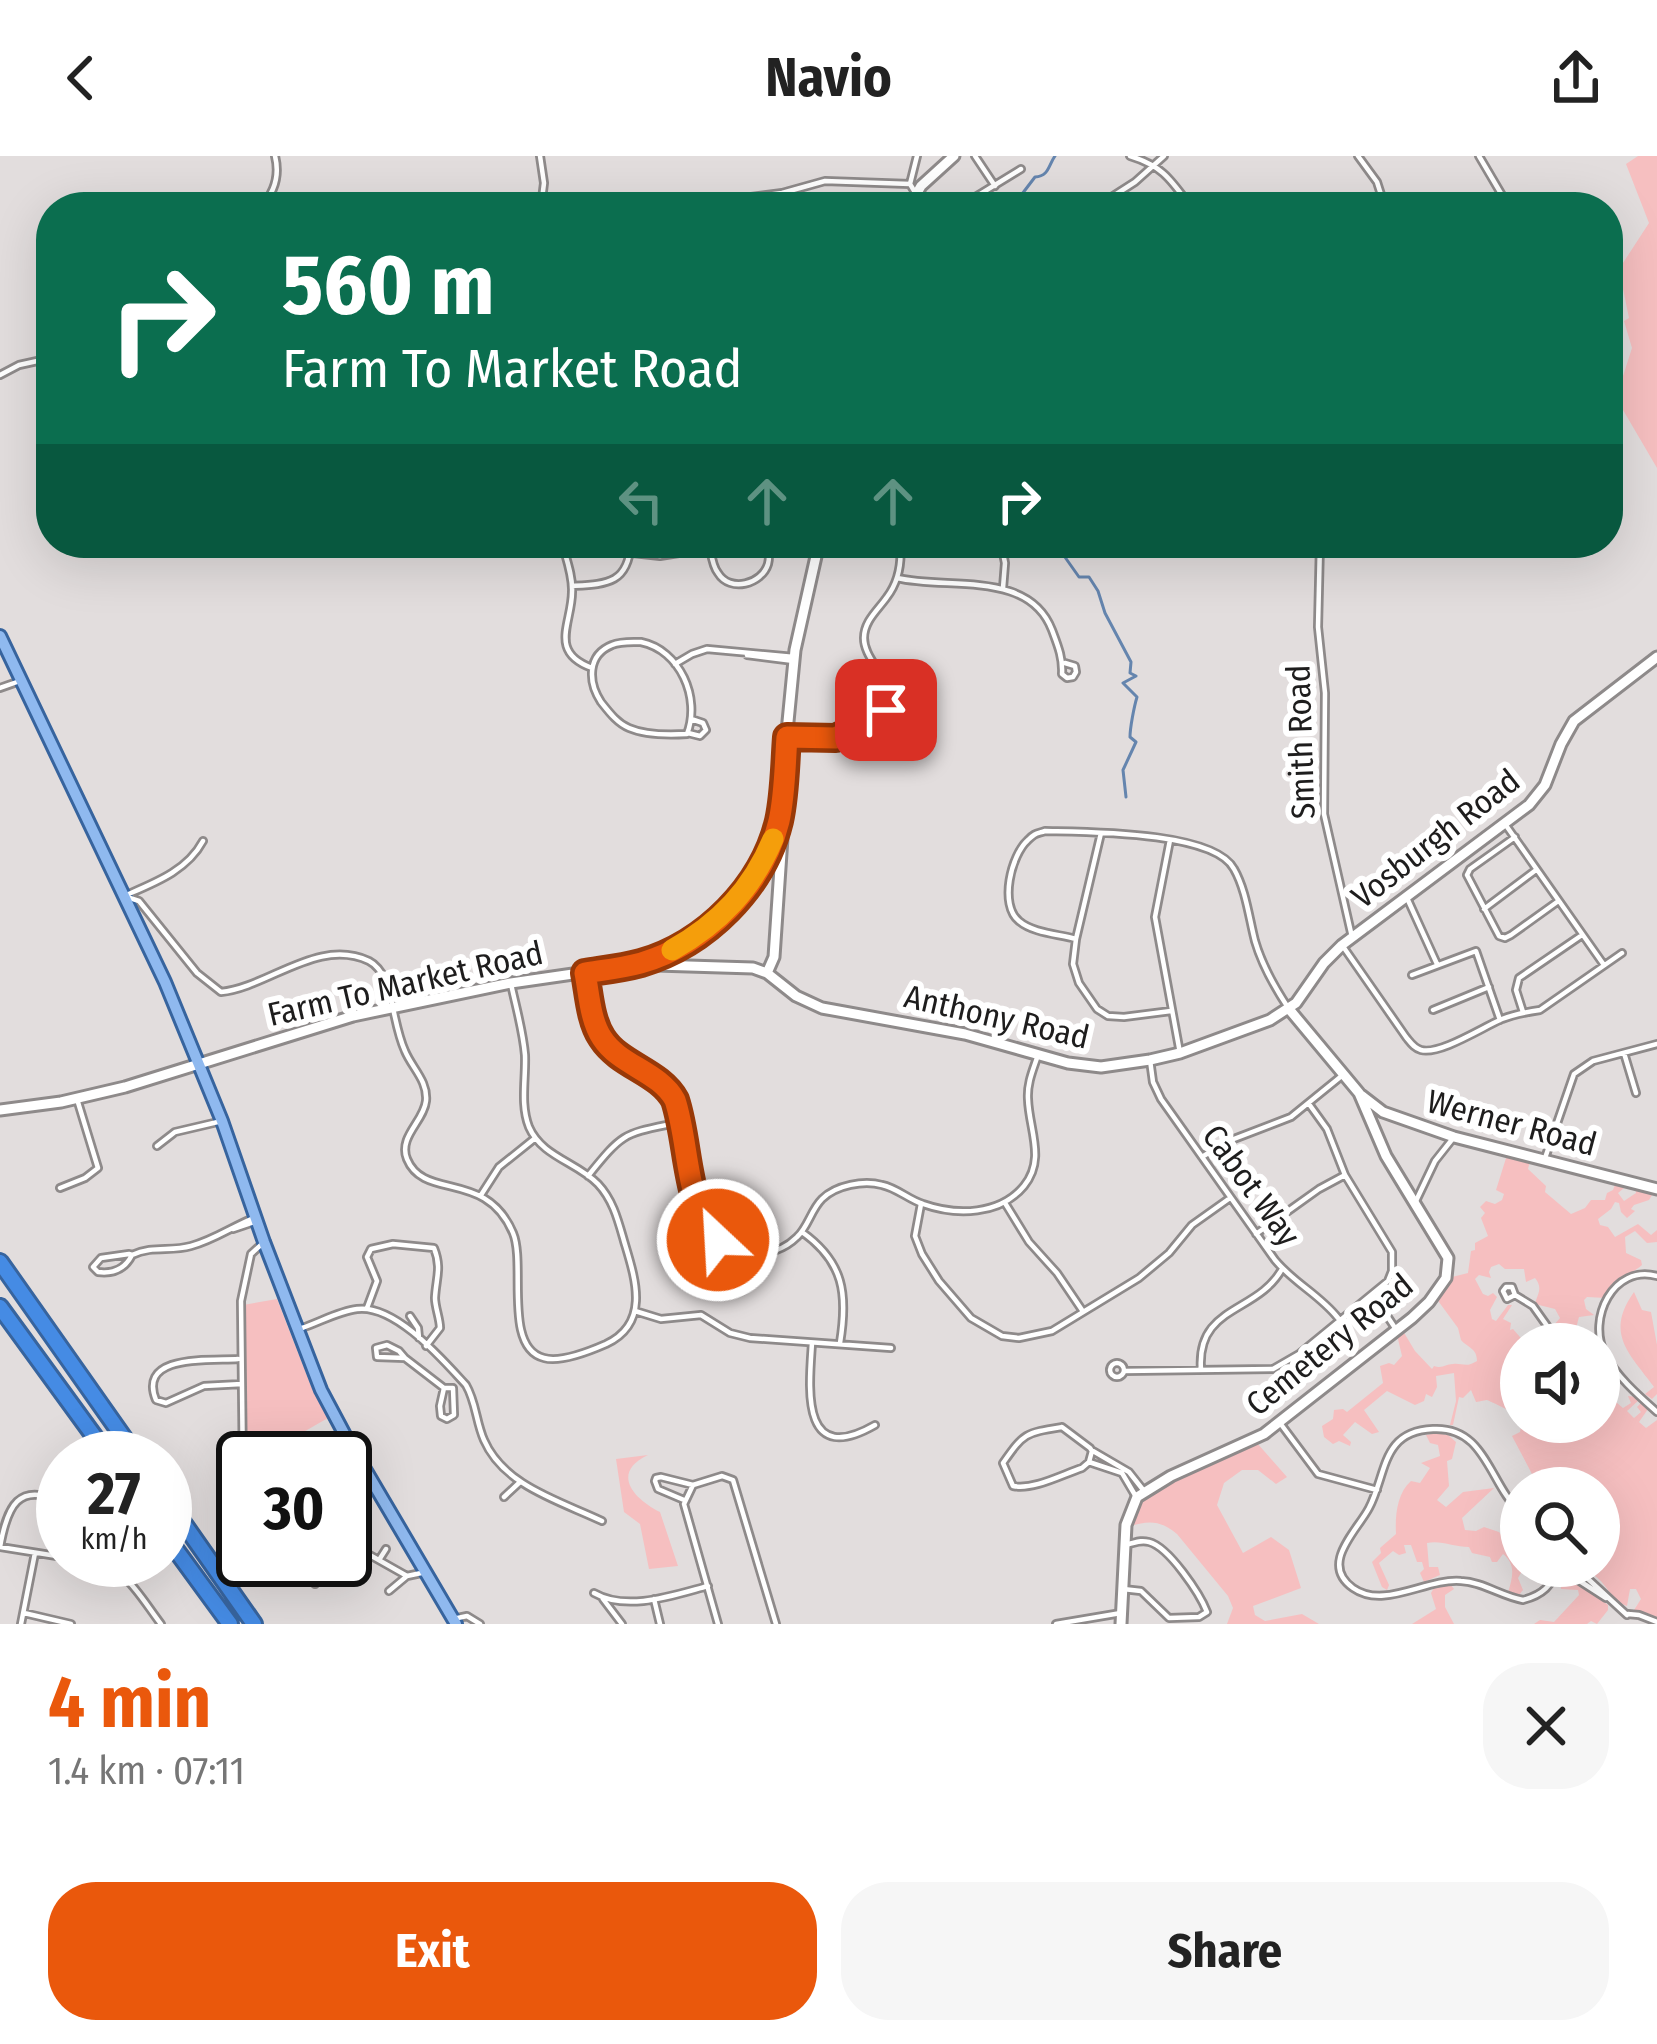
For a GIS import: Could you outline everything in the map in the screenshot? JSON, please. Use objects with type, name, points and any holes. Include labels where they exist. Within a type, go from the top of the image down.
[{"type":"highway","points":[[0,1262],[119,1431]]},
{"type":"highway","points":[[0,1307],[90,1431]]},
{"type":"highway","points":[[192,1535],[255,1624]]},
{"type":"highway","points":[[192,1572],[230,1624]]},
{"type":"main road","points":[[0,636],[200,1064],[321,1390],[454,1622]]},
{"type":"street","points":[[272,192],[278,173],[275,156]]},
{"type":"street","points":[[540,156],[543,192]]},
{"type":"street","points":[[913,192],[917,156]]},
{"type":"street","points":[[789,192],[825,182],[914,189],[954,156]]},
{"type":"street","points":[[974,156],[994,186]]},
{"type":"street","points":[[1130,156],[1155,165],[1178,192]]},
{"type":"street","points":[[1119,192],[1164,156]]},
{"type":"street","points":[[1358,156],[1380,192]]},
{"type":"street","points":[[1479,156],[1500,192]]},
{"type":"street","points":[[984,192],[1021,169]]},
{"type":"street","points":[[0,375],[36,361]]},
{"type":"street","points":[[565,558],[572,586],[565,639],[574,658],[592,668]]},
{"type":"street","points":[[572,586],[614,580],[629,558]]},
{"type":"street","points":[[713,558],[721,578],[744,584],[761,576],[770,558]]},
{"type":"street","name":"Farm To Market Road","points":[[0,1110],[77,1099],[311,1027],[393,1007],[646,962],[697,936],[731,908],[759,870],[778,824],[794,659],[816,558]]},
{"type":"street","points":[[787,737],[836,738],[886,710],[884,683],[864,638],[868,622],[897,578],[901,558]]},
{"type":"street","points":[[1003,558],[1003,588]]},
{"type":"street","name":"Smith Road","points":[[1320,558],[1324,814],[1347,941]]},
{"type":"street","points":[[897,578],[1022,594],[1048,619],[1065,663]]},
{"type":"street","points":[[688,733],[690,691],[675,664],[657,646],[623,642],[600,652],[592,668],[594,690],[619,722],[638,731],[700,736],[706,730],[704,722],[691,719]]},
{"type":"street","points":[[675,664],[707,649],[794,659]]},
{"type":"street","name":"Vosburgh Road","points":[[1288,1009],[1347,941],[1529,806],[1546,785],[1574,721],[1657,657]]},
{"type":"street","points":[[0,688],[21,680]]},
{"type":"street","points":[[766,973],[774,957],[782,838],[778,824]]},
{"type":"street","points":[[1505,824],[1604,965]]},
{"type":"street","points":[[1076,939],[1036,929],[1015,917],[1007,898],[1017,853],[1028,839],[1040,832],[1101,833],[1169,840],[1214,851],[1232,865],[1257,947],[1288,1009]]},
{"type":"street","points":[[1101,833],[1076,939],[1073,964],[1078,983],[1104,1014],[1124,1017],[1171,1011]]},
{"type":"street","points":[[1515,837],[1468,872],[1499,936],[1505,938],[1557,902]]},
{"type":"street","points":[[1169,840],[1155,917],[1180,1052]]},
{"type":"street","points":[[124,896],[178,870],[203,841]]},
{"type":"street","points":[[1484,909],[1536,870]]},
{"type":"street","points":[[124,896],[139,901],[197,973],[218,991],[238,989],[317,958],[344,956],[377,967],[385,980],[403,1048],[419,1073],[425,1095],[407,1140],[407,1160],[427,1180],[481,1195],[498,1208],[518,1252],[521,1334],[536,1355],[558,1358],[604,1345],[626,1330],[635,1311],[637,1283],[610,1200],[588,1176],[535,1139],[525,1116],[525,1051],[511,983]]},
{"type":"street","points":[[1406,897],[1437,964]]},
{"type":"street","points":[[1523,1012],[1516,986],[1519,978],[1582,935]]},
{"type":"street","points":[[1347,941],[1406,1037],[1427,1051],[1546,1006],[1622,953]]},
{"type":"street","points":[[1412,975],[1476,951],[1500,1020]]},
{"type":"street","name":"Anthony Road","points":[[646,962],[753,968],[822,1008],[965,1034],[1084,1066],[1180,1052],[1288,1009]]},
{"type":"street","points":[[585,973],[603,1041],[667,1088],[675,1100],[698,1209],[706,1227],[734,1250],[758,1254],[781,1248],[802,1232],[822,1199],[850,1185],[882,1184],[921,1204],[968,1211],[1005,1203],[1034,1170],[1035,1137],[1027,1097],[1038,1055]]},
{"type":"street","points":[[1433,1010],[1489,987]]},
{"type":"street","name":"Cemetery Road","points":[[1140,1494],[1280,1423],[1397,1331],[1429,1302],[1449,1270],[1444,1247],[1380,1145],[1359,1093],[1288,1009]]},
{"type":"street","points":[[1544,1161],[1574,1074],[1593,1061],[1657,1044]]},
{"type":"street","points":[[1624,1053],[1636,1093]]},
{"type":"street","name":"Cabot Way","points":[[1150,1060],[1157,1092],[1256,1234],[1282,1269],[1317,1294],[1340,1320]]},
{"type":"street","points":[[1202,1157],[1226,1142],[1291,1117],[1344,1074]]},
{"type":"street","name":"Werner Road","points":[[1359,1093],[1383,1112],[1454,1137],[1657,1189]]},
{"type":"street","points":[[61,1188],[98,1168],[77,1099]]},
{"type":"street","points":[[1124,1370],[1273,1369],[1299,1354],[1390,1278],[1394,1260],[1388,1244],[1345,1175],[1328,1129],[1309,1104]]},
{"type":"street","points":[[157,1146],[178,1132],[222,1121]]},
{"type":"street","points":[[588,1176],[623,1136],[681,1122]]},
{"type":"street","points":[[1415,1203],[1435,1161],[1454,1137]]},
{"type":"street","points":[[481,1195],[499,1167],[535,1139]]},
{"type":"street","points":[[1256,1234],[1345,1175]]},
{"type":"street","points":[[921,1204],[915,1234],[922,1254],[963,1311],[1002,1336],[1040,1335],[1082,1312],[1154,1268],[1192,1225],[1230,1198]]},
{"type":"street","points":[[1005,1203],[1028,1242],[1057,1273],[1082,1312]]},
{"type":"street","points":[[132,1255],[112,1273],[93,1267],[110,1256],[154,1247],[178,1250],[193,1246],[256,1219]]},
{"type":"street","points":[[802,1232],[826,1253],[839,1274],[844,1300],[840,1344]]},
{"type":"street","points":[[243,1431],[243,1290],[251,1254],[264,1242]]},
{"type":"street","points":[[367,1308],[377,1281],[368,1257],[371,1249],[394,1244],[434,1248],[438,1252],[435,1298],[440,1328],[426,1346]]},
{"type":"street","points":[[1202,1372],[1207,1331],[1270,1284],[1282,1269]]},
{"type":"street","points":[[1601,1323],[1623,1279],[1639,1273],[1657,1276]]},
{"type":"street","points":[[1373,1295],[1397,1331]]},
{"type":"street","points":[[1515,1295],[1533,1306],[1545,1323]]},
{"type":"street","points":[[297,1330],[352,1309],[386,1313],[466,1385],[482,1436],[501,1468],[602,1521]]},
{"type":"street","points":[[635,1311],[661,1319],[701,1315],[739,1336],[891,1348]]},
{"type":"street","points":[[410,1316],[419,1340]]},
{"type":"street","points":[[812,1343],[809,1408],[820,1427],[845,1436],[875,1425]]},
{"type":"street","points":[[241,1358],[180,1361],[156,1376],[152,1389],[162,1403],[204,1386],[242,1384]]},
{"type":"street","points":[[405,1358],[443,1388],[453,1388],[454,1415],[447,1419],[440,1411],[443,1388]]},
{"type":"street","points":[[1620,1374],[1657,1412]]},
{"type":"street","points":[[1280,1423],[1318,1474],[1377,1490]]},
{"type":"street","points":[[1092,1451],[1082,1468],[1019,1489],[1003,1463],[1018,1439],[1056,1427],[1067,1429],[1092,1451],[1129,1472],[1140,1494]]},
{"type":"street","points":[[1500,1487],[1478,1446],[1458,1432],[1423,1430],[1399,1442],[1384,1461],[1367,1512],[1340,1555],[1342,1576],[1354,1590],[1378,1596],[1460,1580],[1522,1600],[1547,1587]]},
{"type":"street","points":[[1089,1462],[1122,1473],[1140,1494]]},
{"type":"street","points":[[684,1500],[658,1489],[656,1478],[693,1485],[722,1476],[733,1480],[776,1624]]},
{"type":"street","points":[[504,1497],[520,1482]]},
{"type":"street","points":[[693,1485],[684,1500],[718,1624]]},
{"type":"street","points":[[21,1624],[35,1553],[0,1547],[6,1516],[17,1501],[36,1494]]},
{"type":"street","points":[[1056,1624],[1121,1618],[1124,1546],[1129,1515],[1140,1494]]},
{"type":"street","points":[[1122,1589],[1141,1591],[1168,1618],[1199,1617],[1207,1612],[1166,1552],[1148,1542],[1124,1546]]},
{"type":"street","points":[[380,1560],[386,1550]]},
{"type":"street","points":[[372,1556],[407,1576]]},
{"type":"street","points":[[388,1591],[407,1576],[425,1572]]},
{"type":"street","points":[[603,1599],[654,1599],[708,1586]]},
{"type":"street","points":[[133,1587],[160,1624]]},
{"type":"street","points":[[1597,1587],[1627,1615],[1657,1622]]},
{"type":"street","points":[[594,1593],[620,1620],[628,1601]]},
{"type":"street","points":[[654,1599],[660,1624]]},
{"type":"street","points":[[24,1613],[71,1624]]},
{"type":"street","points":[[1621,1623],[1627,1615]]},
{"type":"street","points":[[454,1622],[467,1616],[480,1624]]},
{"type":"shaded area","points":[[1638,156],[1657,156],[1657,468],[1623,410],[1623,376],[1632,348],[1624,321],[1629,318],[1623,263],[1649,223],[1626,164]]},
{"type":"shaded area","points":[[1507,1155],[1530,1161],[1528,1169],[1546,1186],[1545,1192],[1571,1214],[1591,1200],[1605,1200],[1616,1182],[1625,1182],[1618,1193],[1624,1201],[1636,1193],[1635,1186],[1652,1195],[1634,1205],[1631,1209],[1635,1211],[1627,1218],[1615,1202],[1598,1219],[1600,1225],[1615,1237],[1638,1224],[1651,1235],[1657,1230],[1657,1242],[1647,1243],[1635,1231],[1625,1237],[1626,1253],[1642,1265],[1617,1280],[1606,1298],[1587,1297],[1586,1309],[1594,1315],[1579,1317],[1577,1323],[1556,1323],[1560,1318],[1555,1309],[1535,1304],[1539,1285],[1535,1278],[1526,1282],[1524,1269],[1491,1267],[1491,1278],[1479,1275],[1475,1279],[1483,1294],[1497,1297],[1490,1310],[1492,1319],[1496,1321],[1512,1305],[1503,1319],[1511,1323],[1500,1323],[1500,1406],[1487,1400],[1476,1402],[1471,1390],[1459,1397],[1450,1425],[1456,1401],[1454,1373],[1436,1376],[1437,1387],[1424,1401],[1415,1405],[1387,1391],[1364,1410],[1379,1432],[1372,1434],[1355,1422],[1343,1435],[1350,1446],[1339,1441],[1333,1444],[1324,1437],[1322,1426],[1333,1419],[1334,1410],[1347,1412],[1383,1383],[1380,1366],[1394,1365],[1402,1356],[1397,1335],[1403,1331],[1432,1369],[1477,1361],[1436,1298],[1452,1277],[1468,1273],[1475,1243],[1488,1236],[1480,1207],[1486,1201],[1502,1200],[1504,1194],[1496,1190]]},
{"type":"shaded area","points":[[1634,1292],[1642,1310],[1651,1312],[1657,1345],[1657,1394],[1652,1399],[1645,1394],[1654,1387],[1629,1354],[1621,1332],[1625,1307]]},
{"type":"shaded area","points":[[277,1299],[328,1418],[305,1431],[245,1431],[243,1305]]},
{"type":"shaded area","points":[[1628,1396],[1637,1397],[1627,1411],[1634,1418],[1641,1412],[1637,1407],[1641,1403],[1648,1409],[1639,1422],[1646,1428],[1657,1420],[1657,1617],[1634,1610],[1641,1599],[1636,1589],[1630,1589],[1627,1606],[1606,1587],[1620,1587],[1620,1467],[1528,1467],[1516,1443],[1620,1443],[1620,1405],[1631,1403]]},
{"type":"shaded area","points":[[1426,1435],[1448,1435],[1456,1442],[1452,1459],[1447,1461],[1449,1486],[1437,1500],[1446,1507],[1463,1492],[1494,1488],[1462,1518],[1465,1530],[1484,1527],[1499,1532],[1500,1558],[1492,1562],[1469,1547],[1427,1543],[1429,1567],[1438,1567],[1440,1575],[1424,1582],[1422,1562],[1417,1562],[1411,1545],[1404,1545],[1406,1553],[1393,1551],[1379,1563],[1387,1590],[1372,1562],[1396,1534],[1403,1492],[1411,1481],[1420,1483],[1430,1468],[1421,1463],[1440,1456],[1438,1445]]},
{"type":"shaded area","points":[[1257,1443],[1287,1477],[1276,1484],[1258,1470],[1242,1470],[1224,1483],[1217,1505],[1243,1553],[1271,1537],[1289,1550],[1301,1588],[1253,1606],[1255,1615],[1265,1621],[1302,1614],[1319,1624],[1227,1624],[1233,1608],[1228,1596],[1177,1534],[1154,1523],[1128,1527],[1142,1497]]},
{"type":"shaded area","points":[[648,1455],[630,1470],[628,1478],[635,1493],[660,1512],[678,1566],[649,1569],[640,1524],[624,1512],[616,1459]]},
{"type":"shaded area","points":[[1451,1585],[1454,1589],[1445,1595],[1445,1607],[1454,1624],[1412,1624],[1436,1609],[1434,1588]]},
{"type":"shaded area","points":[[1510,1587],[1523,1590],[1519,1595],[1508,1593]]},
{"type":"shaded area","points":[[1585,1587],[1608,1610],[1597,1624],[1534,1624],[1554,1622],[1579,1595],[1578,1590],[1561,1589]]},
{"type":"waterway","points":[[1024,192],[1035,177],[1046,173],[1055,156]]},
{"type":"waterway","points":[[1066,558],[1079,577],[1089,577],[1098,591],[1131,662],[1130,673],[1136,676],[1123,683],[1137,697],[1130,737],[1136,742],[1123,770],[1126,797]]},
{"type":"slow traffic","points":[[672,950],[731,908],[759,870],[773,839]]},
{"type":"route","points":[[718,1240],[698,1209],[672,1093],[603,1041],[585,973],[646,962],[710,927],[745,890],[772,840],[782,802],[787,737],[836,738],[886,710]]}]
